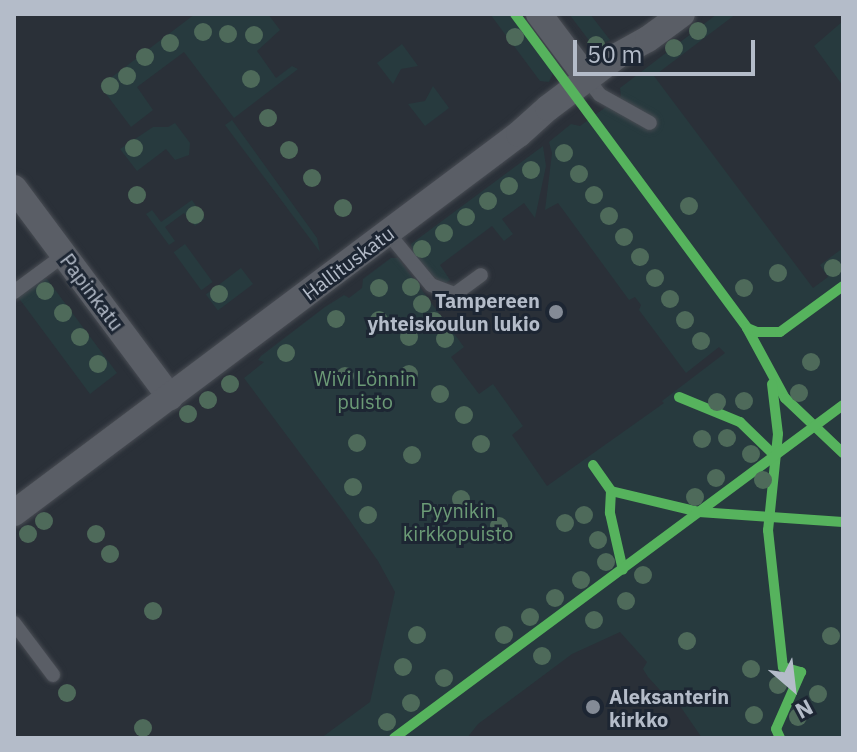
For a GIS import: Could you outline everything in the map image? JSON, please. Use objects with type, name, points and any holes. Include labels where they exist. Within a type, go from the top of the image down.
[{"type":"street","points":[[539,14],[587,78]]},
{"type":"street","name":"Hallituskatu","points":[[14,513],[519,134],[587,78],[682,14]]},
{"type":"street","name":"Papinkatu","points":[[14,188],[170,397]]},
{"type":"lane","points":[[587,78],[600,95],[650,123]]},
{"type":"lane","points":[[388,233],[431,285],[455,294],[481,275]]},
{"type":"lane","points":[[14,292],[64,255]]},
{"type":"lane","points":[[14,623],[53,675]]},
{"type":"green space","points":[[195,14],[268,14],[280,30],[257,51],[276,78],[292,66],[298,69],[234,118],[184,52],[137,87],[153,110],[131,127],[100,86]]},
{"type":"green space","points":[[490,14],[510,14],[554,71],[549,82],[540,81]]},
{"type":"green space","points":[[569,14],[590,14],[610,40],[594,47]]},
{"type":"green space","name":"Pyynikin kirkkopuisto","points":[[717,14],[736,14],[654,76],[813,288],[828,277],[820,265],[843,248],[843,738],[702,738],[678,703],[670,701],[648,677],[643,669],[647,662],[620,632],[572,654],[478,724],[467,738],[321,738],[370,702],[395,592],[378,561],[343,511],[244,378],[264,362],[258,360],[261,356],[325,307],[344,295],[349,298],[362,288],[363,279],[391,258],[398,258],[464,347],[451,357],[479,394],[493,384],[523,426],[512,435],[547,486],[664,403],[662,401],[725,353],[719,347],[686,373],[639,310],[641,305],[635,297],[629,300],[558,203],[545,210],[552,153],[549,142],[571,124],[580,126],[621,96],[620,88]]},
{"type":"green space","points":[[843,21],[843,86],[814,46]]},
{"type":"green space","points":[[402,44],[418,66],[401,69],[393,84],[377,63]]},
{"type":"green space","points":[[433,86],[449,108],[425,126],[408,104],[425,101]]},
{"type":"green space","points":[[232,120],[317,238],[320,252],[225,125]]},
{"type":"green space","points":[[175,123],[190,143],[189,155],[175,160],[166,149],[137,171],[120,149],[153,127],[168,127]]},
{"type":"green space","points":[[543,146],[546,166],[535,218],[524,203],[502,219],[513,234],[504,241],[492,226],[440,265],[450,280],[446,283],[436,279],[412,252],[411,244]]},
{"type":"green space","points":[[192,200],[205,219],[195,226],[184,213],[165,227],[175,241],[169,245],[146,214],[152,210],[161,222]]},
{"type":"green space","points":[[185,244],[213,282],[201,290],[174,252]]},
{"type":"green space","points":[[241,268],[253,284],[218,310],[206,294]]},
{"type":"green space","points":[[47,279],[117,373],[90,394],[18,297]]},
{"type":"cycle path","points":[[515,14],[747,328],[785,398],[843,453]]},
{"type":"cycle path","points":[[747,328],[757,332],[780,332],[843,286]]},
{"type":"cycle path","points":[[772,384],[778,434],[768,530],[783,667],[801,672],[776,729],[780,738]]},
{"type":"cycle path","points":[[679,397],[740,422],[773,454]]},
{"type":"cycle path","points":[[394,738],[843,405]]},
{"type":"cycle path","points":[[593,465],[611,491],[610,513],[623,570]]},
{"type":"cycle path","points":[[611,491],[699,512],[843,522]]},
{"type":"place","name":"Tampereen yhteiskoulun lukio","points":[[556,312]]},
{"type":"place","name":"Aleksanterin kirkko","points":[[593,707]]},
{"type":"park label","name":"Wivi Lönnin puisto","points":[[365,390]]}]
